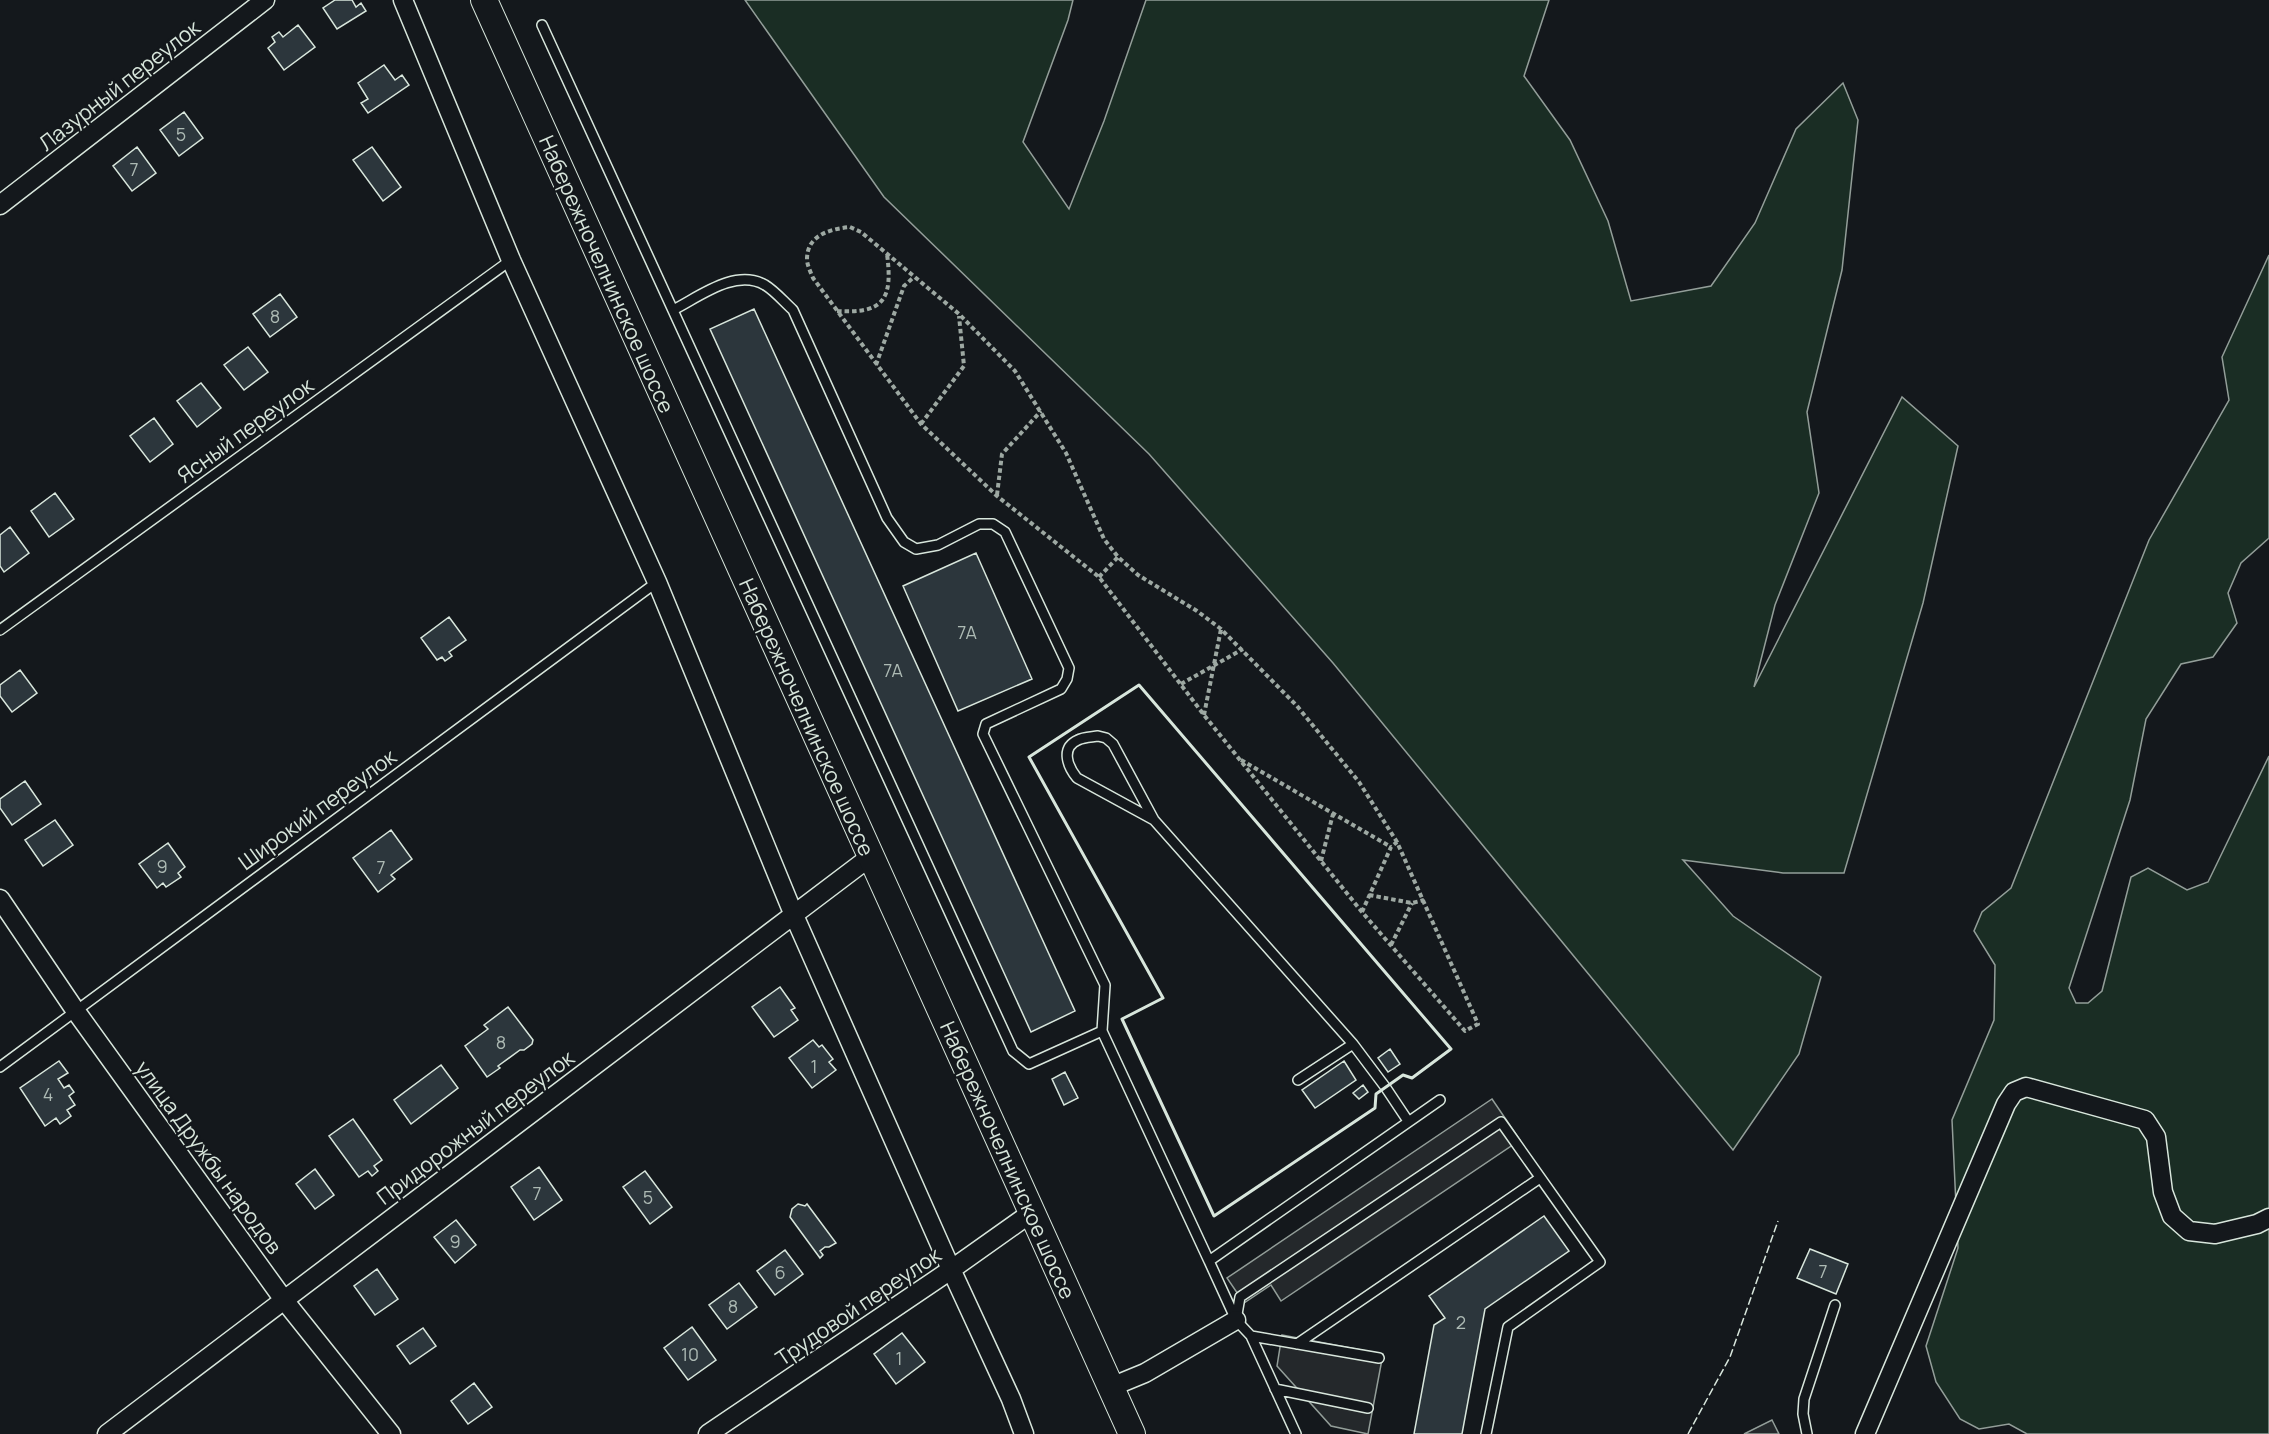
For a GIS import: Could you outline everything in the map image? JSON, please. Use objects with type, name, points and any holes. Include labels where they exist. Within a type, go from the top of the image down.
[{"type":"main road","name":"Набережночелнинское шоссе","points":[[484,0],[1132,1434]]},
{"type":"street","name":"Лазурный переулок","points":[[0,206],[265,0]]},
{"type":"street","points":[[403,0],[511,260],[657,582],[793,914],[1011,1399],[1024,1434]]},
{"type":"street","name":"Придорожный переулок","points":[[107,1434],[870,857]]},
{"type":"street","name":"улица Дружбы народов","points":[[0,898],[75,1010],[284,1300],[391,1434]]},
{"type":"street","points":[[1865,1434],[2006,1104],[2014,1092],[2026,1087],[2145,1120],[2156,1137],[2163,1192],[2172,1216],[2189,1231],[2215,1234],[2257,1224],[2269,1218]]},
{"type":"street","name":"Трудовой переулок","points":[[708,1434],[1031,1213]]},
{"type":"street","points":[[1111,1387],[1145,1373],[1236,1320]]},
{"type":"lane","points":[[542,25],[1013,1051],[1029,1064],[1102,1031]]},
{"type":"lane","name":"Ясный переулок","points":[[0,630],[511,260]]},
{"type":"lane","points":[[674,310],[729,282],[749,279],[765,285],[793,310],[887,518],[904,542],[916,549],[938,545],[979,524],[993,524],[1005,532],[1069,668],[1061,689],[986,724],[983,734],[1105,985],[1102,1031],[1236,1320],[1251,1336],[1296,1434]]},
{"type":"lane","name":"Широкий переулок","points":[[0,1067],[657,582]]},
{"type":"lane","points":[[1154,820],[1077,778],[1067,761],[1072,745],[1078,740],[1098,736],[1107,738],[1113,744],[1154,820],[1353,1044],[1408,1121]]},
{"type":"lane","points":[[1298,1080],[1353,1044]]},
{"type":"lane","points":[[1209,1261],[1440,1100]]},
{"type":"lane","points":[[1236,1320],[1240,1297],[1501,1122],[1600,1262],[1508,1327],[1486,1434]]},
{"type":"lane","points":[[1297,1344],[1540,1178]]},
{"type":"lane","points":[[1804,1433],[1803,1414],[1807,1386],[1835,1305]]},
{"type":"lane","points":[[1251,1336],[1379,1358]]},
{"type":"lane","points":[[1275,1389],[1368,1408]]},
{"type":"path","points":[[850,227],[861,232],[887,254],[959,314],[1015,371],[1066,453],[1104,539],[1118,557],[1138,575],[1197,611],[1221,629],[1297,706],[1359,782],[1397,842],[1478,1024],[1466,1031],[1362,912],[1204,715],[1099,577],[997,496],[921,424],[813,278],[807,260],[811,244],[821,233],[835,228],[850,227]]},
{"type":"path","points":[[836,311],[869,311],[878,305],[885,296],[889,284],[887,254]]},
{"type":"path","points":[[876,366],[904,286],[914,277]]},
{"type":"path","points":[[921,424],[964,366],[959,314]]},
{"type":"path","points":[[997,496],[1002,454],[1041,411]]},
{"type":"path","points":[[1099,577],[1118,557]]},
{"type":"path","points":[[1204,715],[1221,629]]},
{"type":"path","points":[[1181,684],[1243,650]]},
{"type":"path","points":[[1238,758],[1391,847]]},
{"type":"path","points":[[1321,861],[1333,814]]},
{"type":"path","points":[[1362,912],[1391,847],[1397,842]]},
{"type":"path","points":[[1369,895],[1412,903],[1424,900]]},
{"type":"path","points":[[1391,945],[1412,903]]},
{"type":"green space","points":[[745,0],[1073,0],[1068,20],[1023,142],[1069,209],[1104,121],[1146,0],[1549,0],[1524,76],[1570,140],[1608,221],[1631,301],[1711,286],[1755,223],[1796,129],[1843,83],[1858,120],[1842,270],[1807,412],[1819,493],[1775,605],[1754,687],[1902,397],[1958,446],[1923,603],[1844,873],[1783,873],[1683,860],[1733,916],[1821,977],[1799,1054],[1733,1150],[1333,663],[1149,454],[884,197]]},
{"type":"green space","points":[[2269,255],[2269,538],[2241,563],[2228,593],[2237,623],[2213,657],[2181,664],[2146,719],[2130,800],[2069,988],[2076,1003],[2088,1003],[2102,991],[2131,877],[2148,868],[2187,890],[2208,882],[2269,756],[2269,1434],[2027,1434],[2009,1424],[1979,1429],[1960,1419],[1936,1382],[1926,1346],[1958,1248],[1952,1120],[1994,1020],[1995,965],[1974,931],[1982,912],[2011,888],[2149,540],[2229,400],[2222,357]]},
{"type":"shaded area","points":[[1492,1099],[1520,1140],[1281,1301],[1271,1285],[1244,1303],[1227,1278]]},
{"type":"shaded area","points":[[1282,1335],[1383,1354],[1368,1434],[1331,1426],[1277,1366]]},
{"type":"shaded area","points":[[1772,1420],[1779,1434],[1744,1434]]},
{"type":"building","points":[[335,0],[352,0],[356,7],[361,3],[366,11],[337,29],[323,8]]},
{"type":"building","points":[[298,25],[315,47],[284,70],[268,48],[275,42],[272,37],[279,32],[283,37]]},
{"type":"building","points":[[384,65],[395,80],[402,75],[409,85],[368,113],[361,103],[368,99],[358,83]]},
{"type":"building","points":[[184,112],[203,138],[179,156],[160,130]]},
{"type":"building","points":[[137,147],[156,173],[132,191],[113,166]]},
{"type":"building","points":[[372,147],[401,187],[383,201],[353,160]]},
{"type":"building","points":[[280,294],[297,317],[270,337],[253,314]]},
{"type":"building","points":[[754,309],[1075,1011],[1031,1032],[710,329]]},
{"type":"building","points":[[248,347],[268,372],[244,390],[224,365]]},
{"type":"building","points":[[201,383],[221,408],[197,427],[177,401]]},
{"type":"building","points":[[154,418],[173,444],[150,462],[130,436]]},
{"type":"building","points":[[55,493],[74,519],[49,537],[31,511]]},
{"type":"building","points":[[10,527],[29,553],[4,572],[0,566],[0,535]]},
{"type":"building","points":[[976,553],[1032,679],[958,711],[903,586]]},
{"type":"building","points":[[449,617],[466,640],[449,652],[452,656],[445,661],[442,657],[437,660],[421,638]]},
{"type":"building","points":[[20,670],[37,693],[12,712],[0,696],[0,685]]},
{"type":"building","points":[[25,781],[41,804],[12,825],[0,808],[0,799]]},
{"type":"building","points":[[55,820],[73,845],[43,866],[25,840]]},
{"type":"building","points":[[391,830],[412,859],[391,875],[395,879],[378,892],[353,858]]},
{"type":"building","points":[[168,843],[185,867],[178,873],[181,877],[166,887],[163,883],[157,888],[139,864]]},
{"type":"building","points":[[780,987],[795,1008],[791,1010],[798,1020],[774,1037],[752,1007]]},
{"type":"building","points":[[508,1007],[533,1040],[532,1044],[498,1066],[500,1068],[487,1077],[465,1046],[488,1029],[484,1025]]},
{"type":"building","points":[[813,1040],[819,1047],[822,1045],[833,1059],[829,1062],[836,1070],[812,1088],[789,1058]]},
{"type":"building","points":[[1390,1049],[1400,1064],[1388,1072],[1378,1058]]},
{"type":"building","points":[[59,1061],[68,1073],[58,1079],[64,1088],[69,1085],[74,1092],[69,1096],[75,1105],[67,1110],[71,1116],[60,1124],[56,1118],[45,1126],[20,1088]]},
{"type":"building","points":[[1344,1061],[1356,1080],[1315,1108],[1302,1090]]},
{"type":"building","points":[[441,1065],[458,1088],[411,1124],[394,1100]]},
{"type":"building","points":[[1065,1072],[1078,1098],[1064,1105],[1052,1079]]},
{"type":"building","points":[[1363,1085],[1368,1092],[1359,1099],[1353,1093]]},
{"type":"building","points":[[353,1119],[382,1160],[374,1166],[378,1171],[372,1176],[368,1171],[359,1177],[329,1136]]},
{"type":"building","points":[[539,1167],[562,1200],[534,1220],[511,1187]]},
{"type":"building","points":[[315,1169],[334,1195],[315,1209],[296,1184]]},
{"type":"building","points":[[645,1171],[672,1207],[650,1224],[623,1187]]},
{"type":"building","points":[[798,1204],[805,1206],[807,1204],[836,1243],[820,1251],[823,1255],[820,1258],[790,1217],[792,1209]]},
{"type":"building","points":[[1544,1216],[1569,1251],[1485,1309],[1462,1434],[1414,1434],[1434,1325],[1445,1318],[1429,1296]]},
{"type":"building","points":[[456,1220],[476,1245],[455,1263],[434,1237]]},
{"type":"building","points":[[1810,1249],[1848,1264],[1836,1294],[1797,1278]]},
{"type":"building","points":[[785,1250],[803,1274],[775,1295],[757,1271]]},
{"type":"building","points":[[377,1269],[398,1299],[375,1315],[354,1286]]},
{"type":"building","points":[[739,1283],[757,1307],[727,1329],[709,1305]]},
{"type":"building","points":[[692,1327],[716,1360],[688,1380],[664,1348]]},
{"type":"building","points":[[423,1328],[436,1346],[410,1364],[397,1346]]},
{"type":"building","points":[[902,1333],[925,1362],[896,1384],[874,1354]]},
{"type":"building","points":[[474,1383],[492,1407],[468,1424],[451,1401]]},
{"type":"fence","points":[[1688,1434],[1730,1357],[1778,1221]]},
{"type":"wall","points":[[1139,685],[1451,1049],[1412,1078],[1403,1075],[1376,1094],[1375,1108],[1214,1216],[1122,1019],[1163,998],[1029,757],[1139,685]]}]
